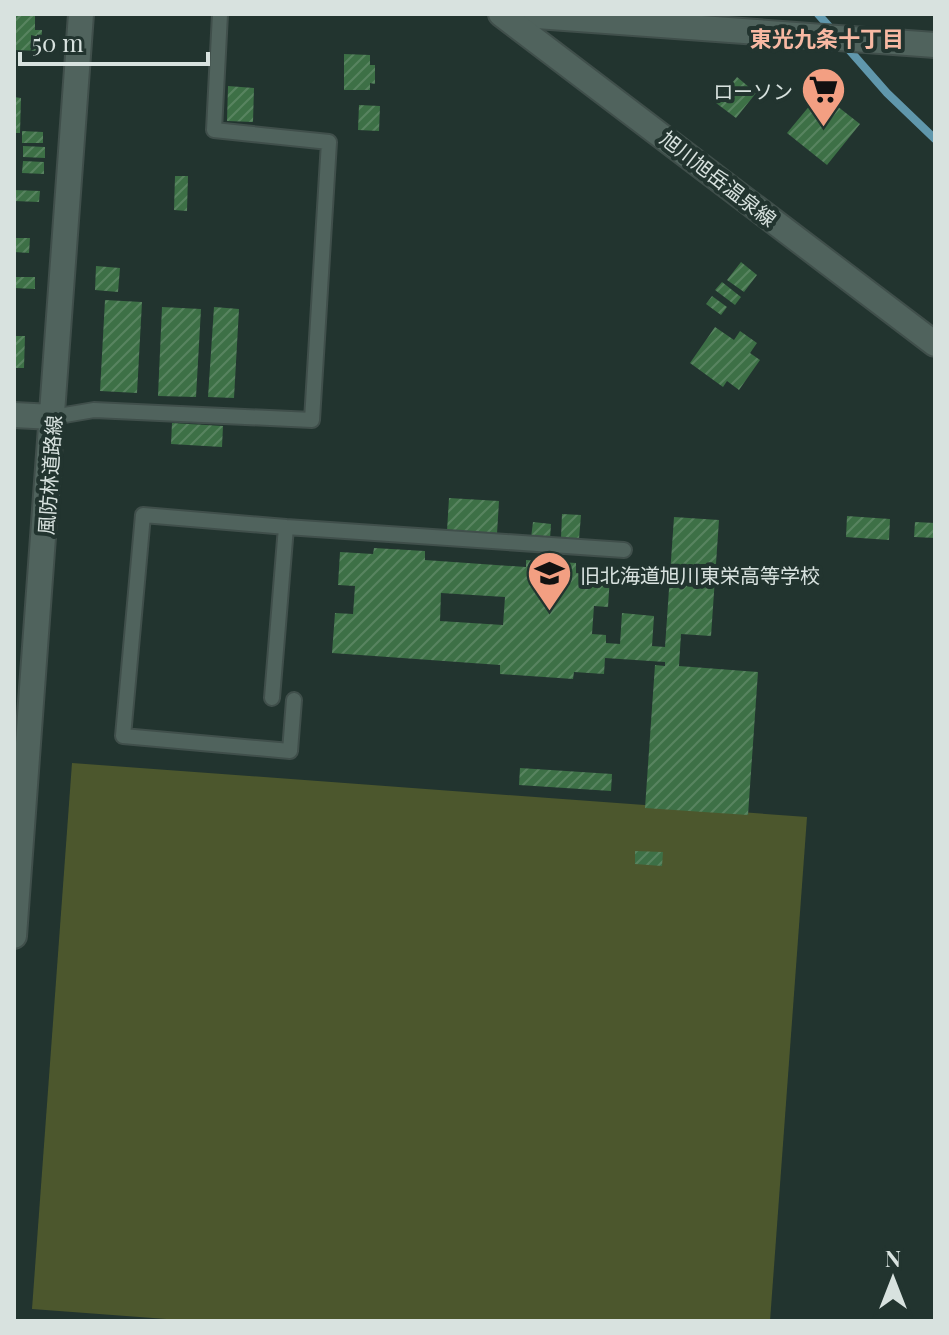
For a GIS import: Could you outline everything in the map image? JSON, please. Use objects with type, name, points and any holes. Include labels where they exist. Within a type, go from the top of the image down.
[{"type":"street","name":"風防林道路線","points":[[14,936],[26,621],[53,417],[81,14]]},
{"type":"street","name":"旭川旭岳温泉線","points":[[501,14],[935,344]]},
{"type":"street","points":[[508,14],[935,45]]},
{"type":"street","points":[[14,415],[53,417]]},
{"type":"lane","points":[[53,417],[94,410],[312,420],[329,142],[214,130],[220,14]]},
{"type":"lane","points":[[294,700],[290,751],[123,736],[143,515],[624,550]]},
{"type":"lane","points":[[272,698],[286,527]]},
{"type":"green space","points":[[72,763],[807,817],[770,1321],[193,1321],[32,1309]]},
{"type":"building","points":[[14,14],[35,14],[35,30],[42,30],[41,51],[14,50]]},
{"type":"building","points":[[344,54],[370,55],[370,65],[375,65],[375,84],[370,83],[370,90],[344,90]]},
{"type":"building","points":[[737,77],[756,93],[736,118],[716,103]]},
{"type":"building","points":[[228,86],[254,88],[253,122],[227,121]]},
{"type":"building","points":[[14,97],[21,98],[20,133],[14,133]]},
{"type":"building","name":"ローソン","points":[[816,98],[832,112],[837,106],[860,124],[827,165],[787,133]]},
{"type":"building","points":[[359,105],[380,106],[379,131],[358,130]]},
{"type":"building","points":[[22,131],[43,132],[43,143],[22,143]]},
{"type":"building","points":[[23,146],[45,147],[45,158],[23,157]]},
{"type":"building","points":[[23,161],[44,162],[44,174],[22,173]]},
{"type":"building","points":[[175,176],[188,176],[187,211],[174,210]]},
{"type":"building","points":[[14,190],[40,191],[39,202],[14,201]]},
{"type":"building","points":[[14,238],[30,238],[29,253],[14,252]]},
{"type":"building","points":[[741,262],[757,275],[744,292],[727,280]]},
{"type":"building","points":[[96,266],[120,268],[118,292],[95,290]]},
{"type":"building","points":[[14,277],[35,277],[35,289],[14,288]]},
{"type":"building","points":[[722,282],[741,297],[735,305],[715,290]]},
{"type":"building","points":[[712,296],[727,307],[721,315],[706,304]]},
{"type":"building","points":[[105,300],[142,302],[137,393],[100,391]]},
{"type":"building","points":[[162,307],[201,309],[196,397],[158,396]]},
{"type":"building","points":[[214,307],[239,309],[234,398],[208,397]]},
{"type":"building","points":[[715,327],[734,340],[740,331],[757,343],[750,353],[760,360],[739,390],[727,381],[723,387],[690,363]]},
{"type":"building","points":[[14,336],[25,336],[24,368],[14,368]]},
{"type":"building","points":[[172,423],[223,426],[222,447],[171,444]]},
{"type":"building","points":[[449,498],[499,501],[497,534],[447,531]]},
{"type":"building","points":[[562,514],[581,515],[579,539],[561,538]]},
{"type":"building","points":[[847,516],[890,519],[889,540],[846,537]]},
{"type":"building","points":[[674,517],[719,520],[711,636],[681,634],[679,666],[758,672],[748,815],[645,808],[655,665],[665,666],[665,662],[605,658],[604,674],[574,672],[573,679],[500,674],[500,665],[332,653],[335,613],[353,614],[355,586],[338,585],[340,552],[373,554],[374,548],[425,551],[425,560],[526,567],[526,560],[576,563],[576,573],[610,576],[608,607],[594,606],[592,634],[606,635],[606,643],[620,644],[622,613],[654,616],[652,646],[665,647]],"holes":[[[441,593],[505,597],[503,625],[440,621]]]},
{"type":"building","points":[[533,522],[551,524],[550,539],[531,538]]},
{"type":"building","points":[[915,522],[935,523],[935,538],[914,537]]},
{"type":"building","points":[[520,768],[612,774],[611,791],[519,785]]},
{"type":"building","points":[[635,851],[663,852],[662,866],[635,864]]},
{"type":"waterway","points":[[818,14],[833,31]]},
{"type":"waterway","points":[[844,44],[887,93],[935,139]]},
{"type":"place","name":"ローソン","points":[[824,129]]},
{"type":"place","name":"旧北海道旭川東栄高等学校","points":[[549,613]]},
{"type":"district","name":"東光九条十丁目","points":[[827,38]]}]
